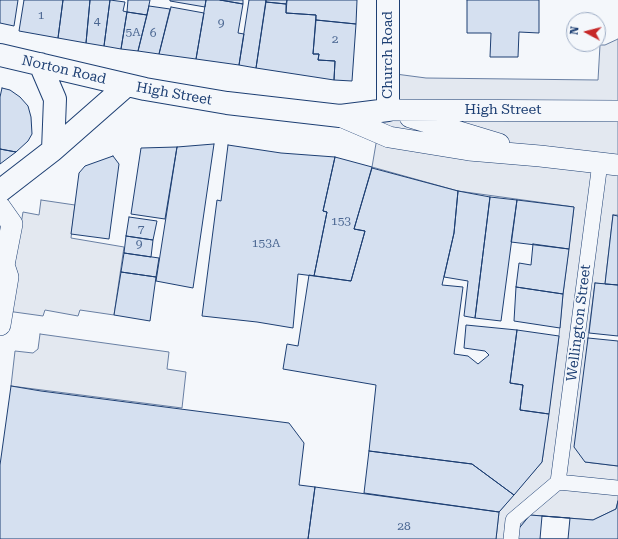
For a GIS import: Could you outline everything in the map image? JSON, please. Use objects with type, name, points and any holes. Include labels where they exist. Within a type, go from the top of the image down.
[{"type":"street","name":"Church Road","points":[[388,0],[388,110]]},
{"type":"street","name":"Norton Road","points":[[0,55],[127,85]]},
{"type":"street","points":[[40,64],[55,99],[53,150]]},
{"type":"street","name":"High Street","points":[[127,85],[227,103],[340,116],[388,110],[618,111]]},
{"type":"street","points":[[0,191],[53,150],[127,85]]},
{"type":"street","name":"High Street","points":[[388,110],[540,156]]},
{"type":"street","name":"High Street","points":[[340,116],[389,137],[469,150],[609,164]]},
{"type":"street","name":"Wellington Street","points":[[558,482],[609,164]]},
{"type":"street","points":[[0,324],[8,277],[4,265],[6,215]]},
{"type":"street","points":[[510,539],[512,520],[558,482],[618,488]]},
{"type":"shaded area","points":[[618,39],[618,215],[613,215],[605,284],[595,283],[588,338],[585,462],[618,466],[618,501],[616,509],[593,520],[530,515],[516,532],[515,539],[496,539],[499,512],[542,462],[574,207],[458,191],[372,167],[388,73],[426,78],[598,80],[600,52],[606,52],[606,45]]},
{"type":"shaded area","points":[[41,200],[75,205],[71,238],[124,247],[114,315],[80,310],[78,316],[45,310],[43,316],[7,311],[23,212],[39,215]]},
{"type":"shaded area","points":[[40,334],[169,352],[167,369],[186,372],[182,408],[11,386],[15,351],[33,353],[38,349]]},
{"type":"building","points":[[0,0],[18,0],[14,26],[0,23]]},
{"type":"building","points":[[24,0],[63,0],[58,38],[19,31]]},
{"type":"building","points":[[63,0],[90,0],[86,43],[58,38]]},
{"type":"building","points":[[90,0],[110,0],[104,46],[86,43]]},
{"type":"building","points":[[110,0],[125,2],[123,11],[127,12],[121,49],[104,46]]},
{"type":"building","points":[[128,0],[150,0],[147,15],[127,12]]},
{"type":"building","points":[[170,0],[206,0],[205,7]]},
{"type":"building","points":[[206,0],[220,0],[243,4],[238,33],[244,34],[239,65],[196,59]]},
{"type":"building","points":[[220,0],[243,0],[243,4]]},
{"type":"building","points":[[249,0],[266,0],[256,68],[239,65]]},
{"type":"building","points":[[266,0],[287,0],[286,4],[266,2]]},
{"type":"building","points":[[287,0],[357,0],[356,24],[316,20],[316,15],[286,13]]},
{"type":"building","points":[[467,0],[539,0],[539,33],[519,32],[518,57],[490,57],[491,33],[467,33]]},
{"type":"building","points":[[266,2],[286,4],[286,13],[316,15],[313,54],[319,54],[318,60],[335,61],[334,80],[256,68]]},
{"type":"building","points":[[149,6],[170,9],[159,54],[138,51]]},
{"type":"building","points":[[171,7],[204,13],[196,59],[159,54]]},
{"type":"building","points":[[127,12],[147,15],[138,51],[121,49]]},
{"type":"building","points":[[316,20],[356,24],[352,81],[334,80],[335,61],[318,60],[319,54],[313,54]]},
{"type":"building","points":[[2,88],[10,90],[20,97],[28,106],[31,117],[32,134],[28,141],[16,152],[0,149],[0,97]]},
{"type":"building","points":[[214,144],[193,288],[156,281],[177,147]]},
{"type":"building","points":[[228,145],[281,153],[335,157],[323,211],[327,212],[314,276],[298,274],[293,328],[257,322],[202,316],[217,200],[221,201]]},
{"type":"building","points":[[177,147],[165,219],[131,214],[141,148]]},
{"type":"building","points":[[0,149],[16,152],[0,164]]},
{"type":"building","points":[[113,156],[119,164],[109,239],[71,234],[79,173],[85,166]]},
{"type":"building","points":[[335,157],[372,167],[354,229],[365,231],[351,281],[314,276],[327,212],[323,211]]},
{"type":"building","points":[[372,168],[458,191],[454,233],[442,285],[463,287],[454,354],[468,356],[478,364],[489,355],[485,351],[464,348],[466,325],[517,330],[510,383],[523,385],[520,410],[549,414],[542,462],[514,495],[472,464],[369,451],[376,385],[283,369],[287,344],[298,346],[309,275],[351,281],[365,231],[354,229]]},
{"type":"building","points":[[458,191],[490,197],[475,318],[464,316],[468,281],[444,277],[454,233]]},
{"type":"building","points":[[490,197],[517,200],[501,321],[475,318]]},
{"type":"building","points":[[517,200],[574,207],[569,249],[511,242]]},
{"type":"building","points":[[613,215],[618,216],[618,285],[605,284]]},
{"type":"building","points":[[129,217],[157,221],[153,240],[126,236]]},
{"type":"building","points":[[126,236],[153,240],[151,257],[124,253]]},
{"type":"building","points":[[533,244],[569,249],[563,294],[516,287],[519,263],[531,265]]},
{"type":"building","points":[[124,253],[159,258],[156,277],[121,272]]},
{"type":"building","points":[[121,272],[156,277],[150,321],[114,315]]},
{"type":"building","points":[[595,283],[618,285],[618,336],[589,333]]},
{"type":"building","points":[[516,287],[563,294],[560,328],[514,321]]},
{"type":"building","points":[[517,330],[559,336],[549,414],[520,410],[523,385],[510,383]]},
{"type":"building","points":[[588,338],[618,341],[618,466],[585,462],[574,447]]},
{"type":"building","points":[[11,386],[289,423],[304,443],[299,485],[315,487],[308,539],[0,539],[0,465]]},
{"type":"building","points":[[369,451],[472,464],[514,495],[499,512],[364,493]]},
{"type":"building","points":[[315,487],[499,512],[496,539],[308,539]]},
{"type":"building","points":[[618,501],[618,539],[515,539],[516,532],[530,515],[593,520],[616,509]]},
{"type":"building","points":[[542,516],[570,518],[568,539],[540,539]]}]
